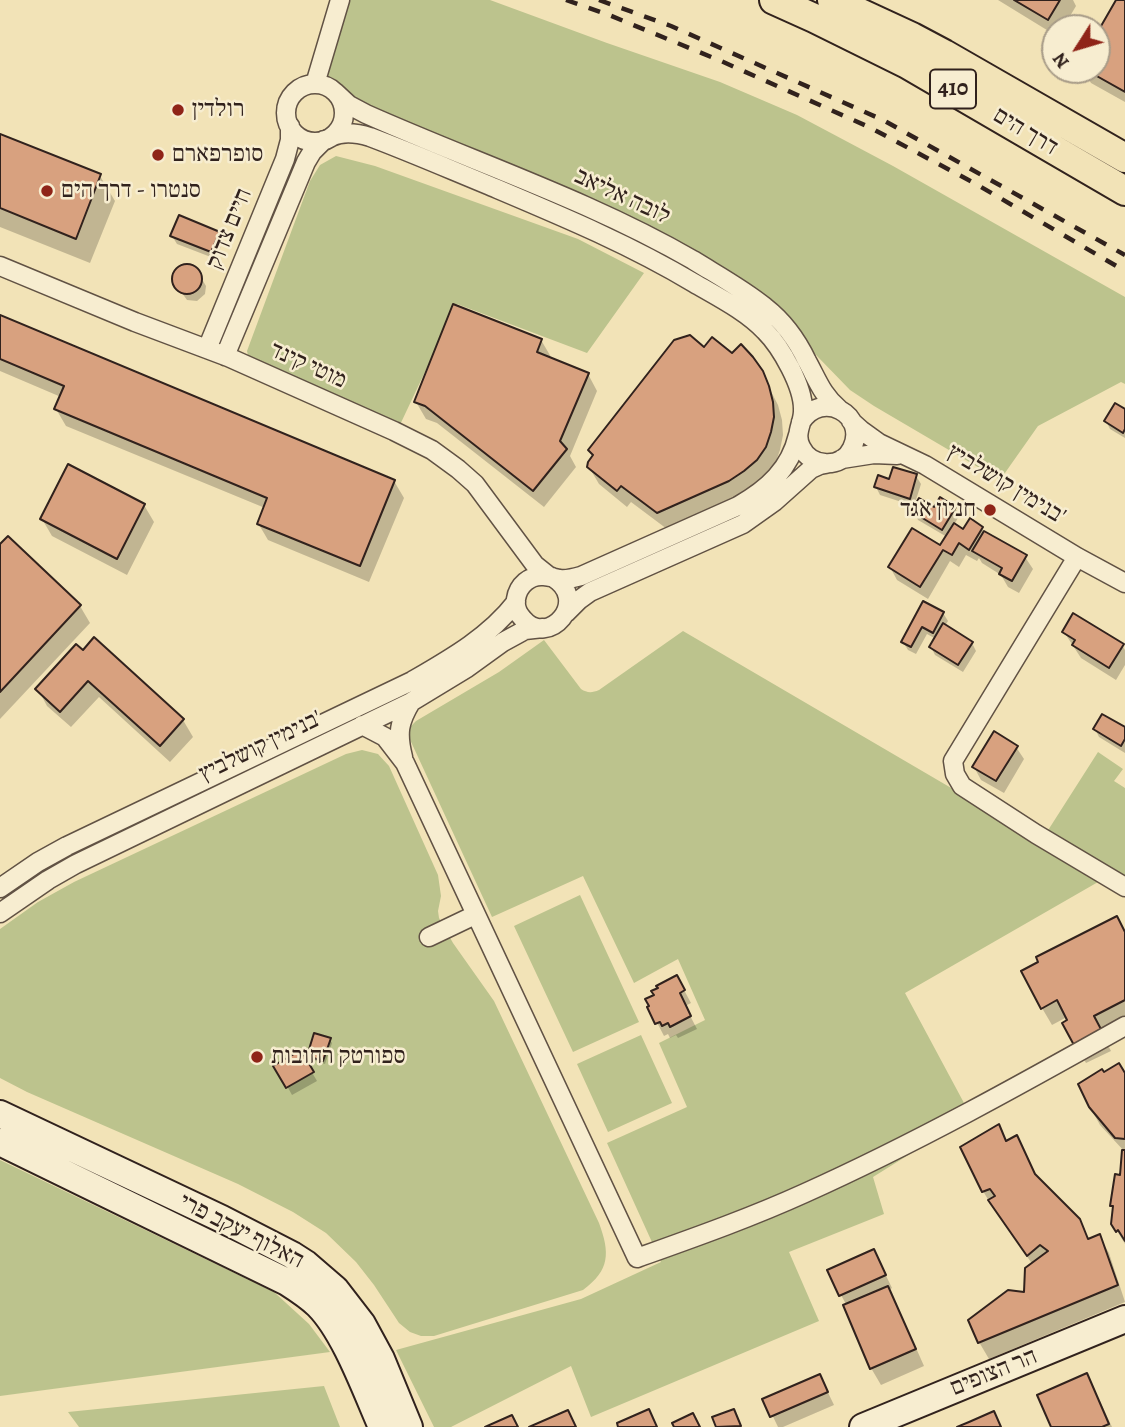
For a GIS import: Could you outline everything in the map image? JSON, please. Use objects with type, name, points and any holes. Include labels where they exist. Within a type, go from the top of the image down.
[{"type":"main road","name":"דרך הים","points":[[774,0],[907,64],[1125,191]]},
{"type":"main road","name":"דרך הים","points":[[832,0],[944,54],[1125,158]]},
{"type":"street","points":[[315,84],[340,0]]},
{"type":"street","points":[[315,84],[335,92],[342,103],[344,116],[340,128],[327,139],[315,142],[295,133],[287,113],[292,96],[302,88],[315,84]]},
{"type":"street","name":"לובה אליאב","points":[[335,92],[349,105],[371,117],[594,209],[651,237],[713,273],[764,306],[783,324],[800,347],[822,392],[844,414]]},
{"type":"street","name":"חיים צדוק","points":[[207,349],[285,159],[290,126]]},
{"type":"street","name":"לובה אליאב","points":[[327,139],[337,134],[349,133],[375,139],[588,227],[645,255],[707,291],[758,324],[774,342],[788,363],[804,407],[799,429]]},
{"type":"street","name":"חיים צדוק","points":[[225,356],[306,162],[310,154],[327,139]]},
{"type":"street","name":"מוטי קינד","points":[[0,266],[225,356],[423,445],[450,462],[475,484],[535,565],[551,577]]},
{"type":"street","points":[[551,577],[561,583],[567,592],[569,603],[566,613],[557,624],[536,627],[525,622],[516,602],[518,591],[525,582],[535,576],[551,577],[568,579],[584,575],[738,506],[760,492],[783,470],[792,455],[799,429],[805,416],[815,409],[827,406],[844,414],[854,428],[855,440],[850,451],[837,461],[819,463],[808,457],[801,447],[799,429]]},
{"type":"street","name":"בנימין קושלביץ'","points":[[844,414],[873,439],[925,465],[1125,583]]},
{"type":"street","name":"בנימין קושלביץ'","points":[[566,613],[590,592],[743,524],[820,465],[874,454],[908,457]]},
{"type":"street","points":[[1077,557],[953,761],[955,774],[962,786],[1125,887]]},
{"type":"street","name":"בנימין קושלביץ'","points":[[0,888],[67,846],[412,681],[471,644],[516,602]]},
{"type":"street","name":"בנימין קושלביץ'","points":[[0,913],[36,887],[76,864],[411,702],[467,668],[503,642],[526,630],[543,628]]},
{"type":"street","points":[[411,702],[400,722],[400,743],[405,763],[636,1258],[757,1214],[848,1173],[1019,1085],[1125,1026]]},
{"type":"street","points":[[362,724],[385,737],[405,763]]},
{"type":"street","points":[[429,937],[475,915]]},
{"type":"street","name":"האלוף יעקב פרי","points":[[0,1114],[222,1219],[306,1264],[335,1290],[362,1324],[381,1359],[409,1427]]},
{"type":"street","name":"האלוף יעקב פרי","points":[[0,1142],[288,1282],[306,1295],[320,1307],[335,1327],[382,1427]]},
{"type":"street","name":"הר הצופים","points":[[863,1427],[1125,1319]]},
{"type":"green space","points":[[345,0],[490,0],[720,82],[797,115],[1125,297],[1125,384],[1121,382],[1038,426],[1000,480],[850,390],[752,289],[365,108],[340,90],[322,70]]},
{"type":"green space","points":[[336,156],[375,166],[578,239],[644,273],[587,353],[457,304],[398,429],[249,360],[247,351],[310,181],[320,165]]},
{"type":"green space","points":[[683,631],[1105,878],[905,993],[971,1116],[873,1177],[884,1214],[789,1252],[819,1321],[591,1417],[571,1366],[451,1427],[434,1427],[396,1350],[581,1299],[661,1262],[607,1143],[687,1107],[659,1043],[705,1020],[678,959],[634,983],[583,876],[492,917],[406,731],[416,721],[499,672],[544,640],[581,689],[592,692],[599,690]]},
{"type":"green space","points":[[362,750],[378,754],[389,766],[438,875],[441,896],[439,918],[453,943],[494,1001],[599,1223],[605,1243],[603,1268],[583,1290],[434,1336],[421,1336],[410,1332],[399,1323],[356,1262],[326,1233],[293,1212],[238,1184],[0,1078],[0,929],[38,902],[74,882],[346,754]]},
{"type":"green space","points":[[1098,752],[1123,769],[1114,781],[1125,788],[1125,884],[1045,835]]},
{"type":"green space","points":[[580,895],[639,1022],[573,1052],[514,926]]},
{"type":"green space","points":[[641,1035],[672,1103],[608,1132],[577,1064]]},
{"type":"green space","points":[[0,1160],[274,1292],[309,1324],[330,1352],[0,1396]]},
{"type":"green space","points":[[324,1386],[340,1427],[79,1427],[68,1412]]},
{"type":"building","points":[[1014,0],[1060,0],[1052,14],[1041,16]]},
{"type":"building","points":[[1116,0],[1125,0],[1125,92],[1111,84],[1111,14],[1108,14]]},
{"type":"building","name":"סנטרו - דרך הים","points":[[0,134],[101,174],[76,239],[0,208]]},
{"type":"building","points":[[179,215],[220,232],[211,252],[170,236]]},
{"type":"building","points":[[187,264],[198,268],[202,279],[198,290],[187,294],[176,290],[172,279],[176,268]]},
{"type":"building","points":[[453,304],[542,339],[537,352],[589,373],[560,441],[567,449],[533,491],[425,406],[414,402]]},
{"type":"building","points":[[0,315],[395,480],[360,566],[257,524],[267,498],[54,409],[64,386],[0,359]]},
{"type":"building","points":[[690,335],[704,347],[712,337],[732,353],[741,344],[763,371],[773,402],[774,417],[766,447],[757,460],[744,471],[729,481],[657,513],[621,486],[617,491],[587,467],[593,455],[588,450],[674,340]]},
{"type":"building","points":[[1115,403],[1125,409],[1123,433],[1104,421]]},
{"type":"building","points":[[68,464],[145,504],[117,559],[40,519]]},
{"type":"building","points":[[893,467],[917,474],[910,499],[874,487],[878,475],[889,479]]},
{"type":"building","points":[[940,497],[956,507],[942,530],[911,511],[919,498],[934,507]]},
{"type":"building","points":[[970,518],[983,527],[969,550],[959,543],[952,555],[943,550],[920,587],[888,567],[912,528],[940,545],[954,523],[963,529]]},
{"type":"building","points":[[984,531],[1027,555],[1012,581],[999,574],[1002,568],[972,551]]},
{"type":"building","points":[[8,536],[81,605],[0,692],[0,544]]},
{"type":"building","points":[[923,601],[944,612],[933,633],[922,627],[911,647],[901,642]]},
{"type":"building","points":[[1073,613],[1124,644],[1109,668],[1072,645],[1075,640],[1062,632]]},
{"type":"building","points":[[943,623],[973,642],[958,665],[929,647]]},
{"type":"building","points":[[94,637],[184,719],[160,746],[88,681],[60,712],[35,689],[76,644],[83,650]]},
{"type":"building","points":[[1102,714],[1125,727],[1125,739],[1121,746],[1093,729]]},
{"type":"building","points":[[994,731],[1018,746],[996,781],[972,767]]},
{"type":"building","points":[[1117,916],[1125,932],[1125,1000],[1094,1016],[1103,1033],[1075,1047],[1062,1023],[1067,1020],[1057,1000],[1041,1009],[1021,971],[1038,962],[1036,957]]},
{"type":"building","points":[[677,975],[685,990],[680,993],[691,1016],[670,1027],[668,1023],[662,1026],[660,1022],[655,1024],[645,999],[654,995],[651,991],[658,988],[656,986]]},
{"type":"building","points":[[314,1033],[331,1038],[323,1061],[307,1056]]},
{"type":"building","points":[[301,1050],[314,1072],[286,1088],[273,1066]]},
{"type":"building","points":[[1119,1063],[1125,1073],[1125,1139],[1115,1138],[1089,1107],[1078,1084],[1102,1069],[1104,1072]]},
{"type":"building","points":[[999,1124],[1006,1141],[1017,1135],[1035,1174],[1080,1219],[1088,1239],[1100,1234],[1118,1285],[978,1343],[968,1320],[1008,1290],[1024,1292],[1025,1268],[1048,1251],[1040,1245],[1027,1256],[988,1200],[995,1196],[990,1189],[982,1192],[960,1147]]},
{"type":"building","points":[[1122,1150],[1125,1150],[1125,1241],[1111,1224],[1113,1206],[1110,1206],[1115,1174],[1120,1175]]},
{"type":"building","points":[[874,1249],[886,1275],[839,1296],[827,1270]]},
{"type":"building","points":[[888,1286],[916,1349],[870,1369],[843,1305]]},
{"type":"building","points":[[1087,1373],[1109,1424],[1102,1427],[1051,1427],[1037,1395]]},
{"type":"building","points":[[820,1374],[828,1392],[770,1417],[762,1399]]},
{"type":"building","points":[[649,1409],[657,1427],[618,1427],[617,1423]]},
{"type":"building","points":[[734,1409],[741,1426],[716,1427],[712,1417]]},
{"type":"building","points":[[568,1410],[576,1427],[529,1427]]},
{"type":"building","points":[[994,1411],[1001,1427],[957,1427],[969,1422]]},
{"type":"building","points":[[693,1413],[700,1427],[674,1427],[672,1423]]},
{"type":"building","points":[[512,1415],[518,1427],[485,1427]]},
{"type":"railway","points":[[566,0],[721,61],[869,127],[976,184],[1125,271]]},
{"type":"railway","points":[[599,0],[671,26],[883,120],[1125,255]]},
{"type":"place","name":"רולדין","points":[[178,110]]},
{"type":"place","name":"סופרפארם","points":[[158,155]]},
{"type":"place","name":"סנטרו - דרך הים","points":[[47,191]]},
{"type":"place","name":"חניון אגד","points":[[990,510]]},
{"type":"place","name":"ספורטק רחובות","points":[[257,1057]]}]
